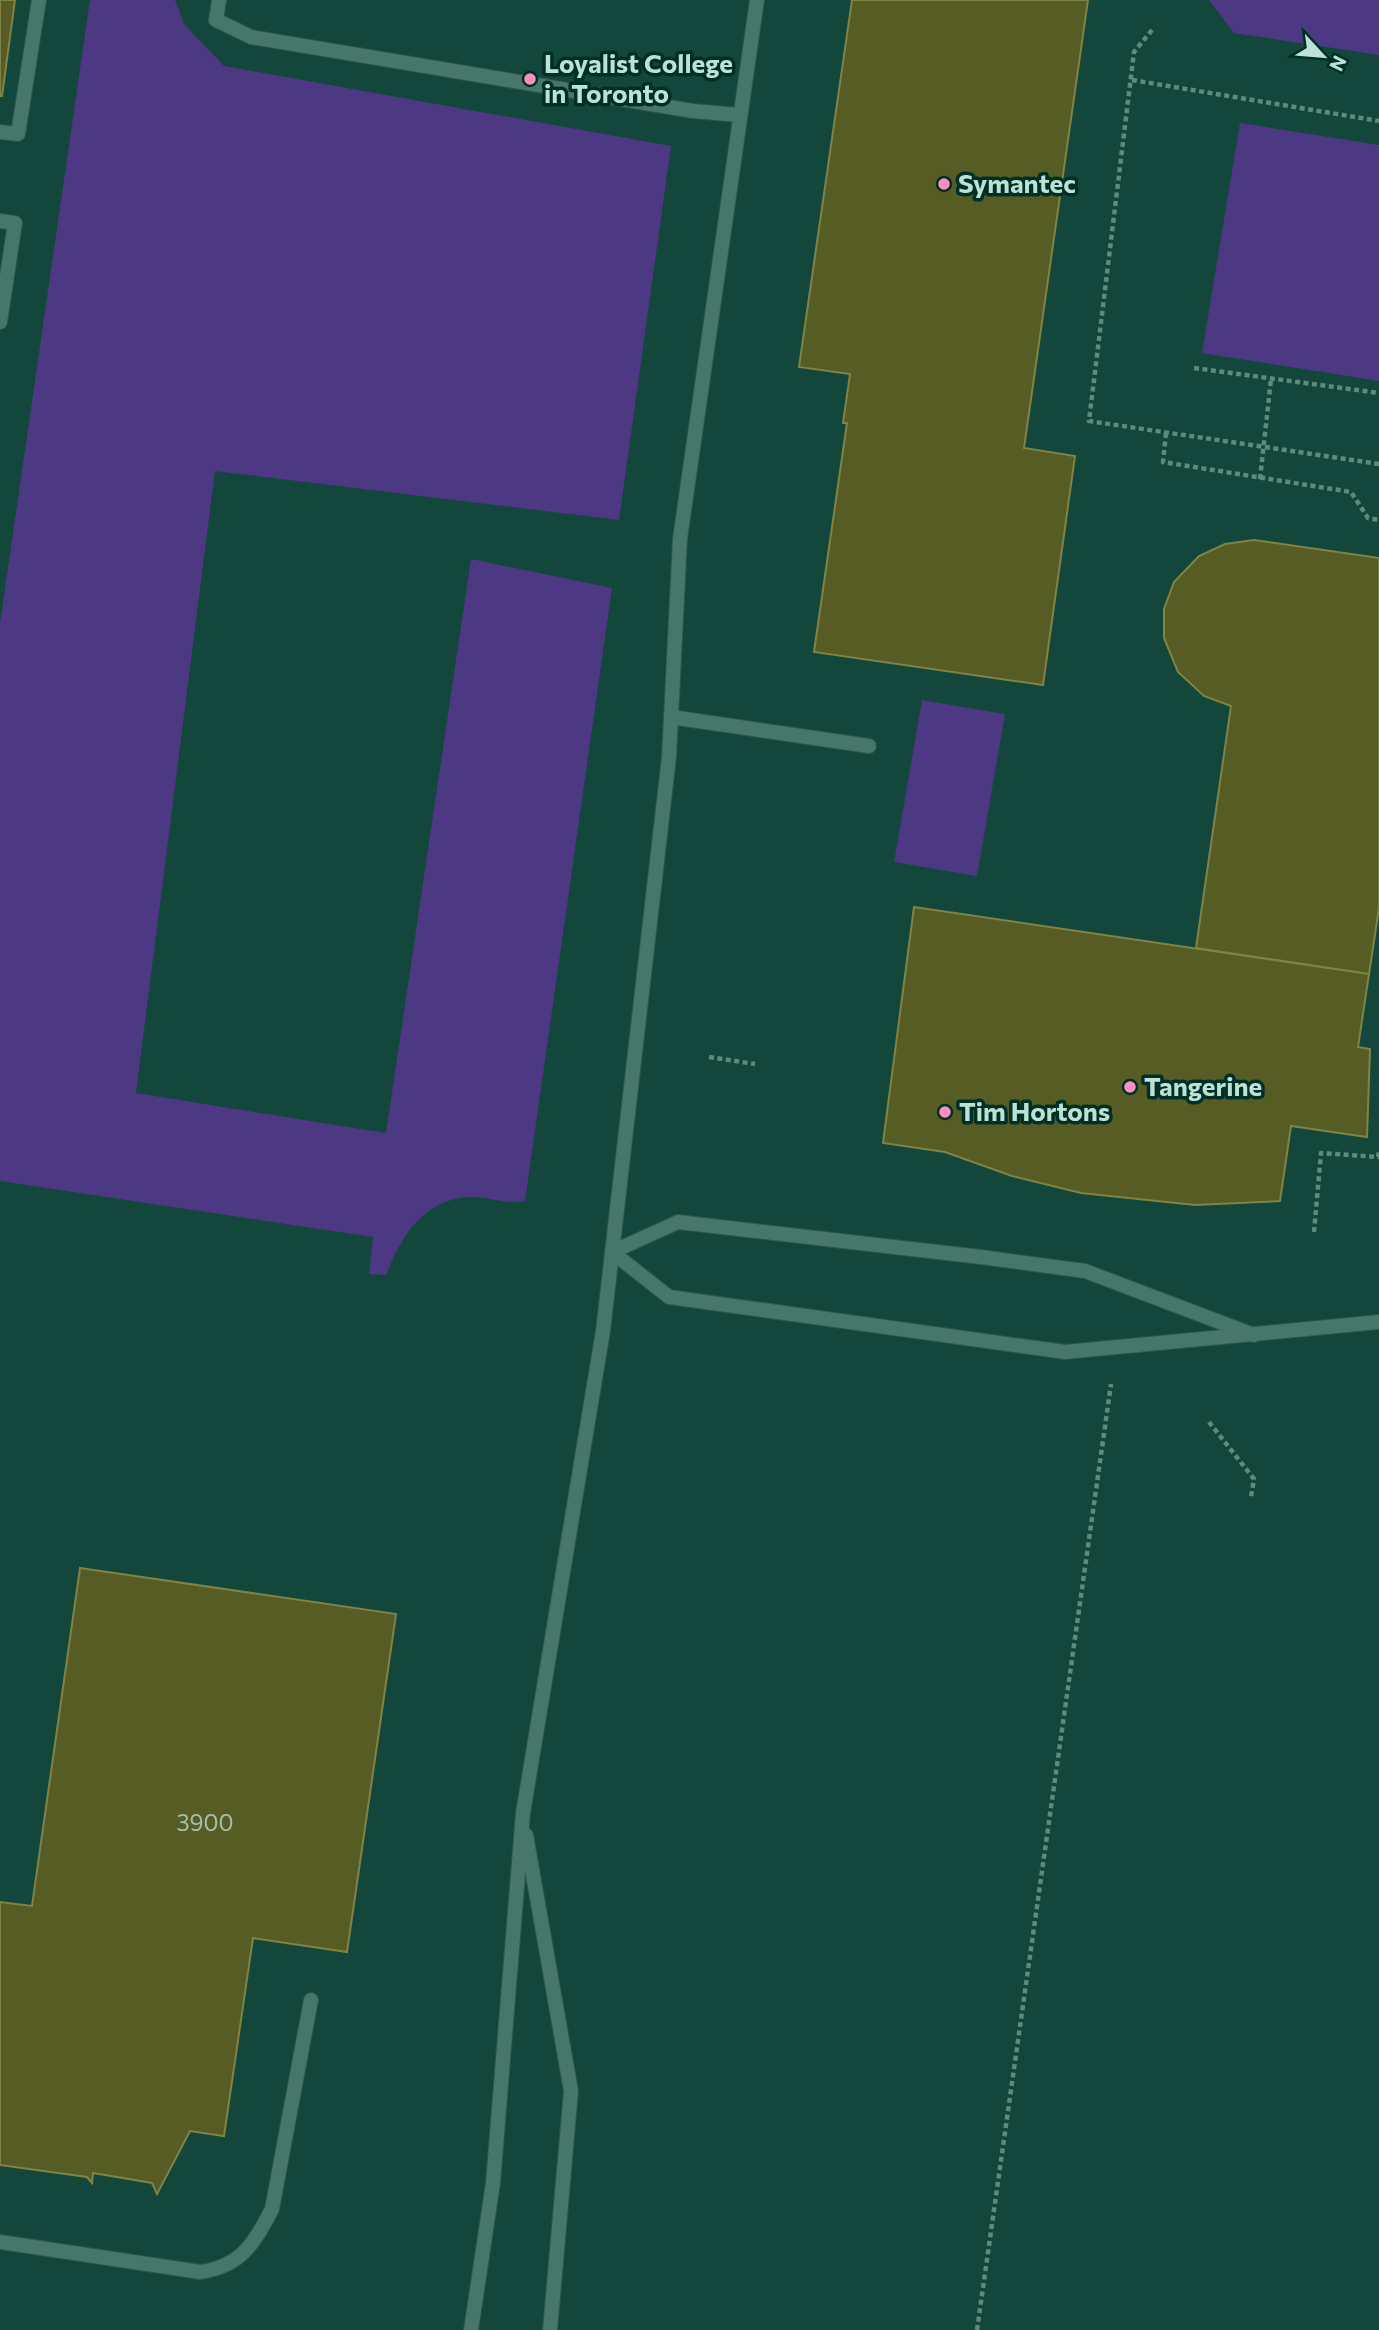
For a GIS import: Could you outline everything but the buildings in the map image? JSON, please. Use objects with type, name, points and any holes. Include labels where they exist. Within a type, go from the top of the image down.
[{"type":"street","points":[[0,132],[18,134],[39,0]]},
{"type":"street","points":[[219,0],[216,20],[251,37],[694,111],[739,115]]},
{"type":"street","points":[[471,2330],[493,2183],[523,1813],[603,1331],[669,757],[680,538],[757,0]]},
{"type":"street","points":[[0,221],[15,223],[0,322]]},
{"type":"street","points":[[671,717],[869,746]]},
{"type":"street","points":[[612,1252],[678,1222],[981,1257],[1085,1271],[1254,1335]]},
{"type":"street","points":[[612,1252],[669,1297],[1065,1352],[1379,1322]]},
{"type":"street","points":[[523,1813],[571,2091],[550,2330]]},
{"type":"street","points":[[0,2242],[200,2272],[218,2269],[243,2256],[259,2235],[272,2209],[311,2000]]},
{"type":"path","points":[[1152,30],[1135,52],[1089,421],[1379,464]]},
{"type":"path","points":[[1132,80],[1379,121]]},
{"type":"path","points":[[1194,368],[1379,393]]},
{"type":"path","points":[[1260,479],[1270,379]]},
{"type":"path","points":[[1166,433],[1163,463],[1351,492],[1368,518],[1379,520]]},
{"type":"path","points":[[709,1057],[755,1064]]},
{"type":"path","points":[[1314,1232],[1321,1153],[1378,1157],[1379,1152]]},
{"type":"path","points":[[977,2330],[1111,1384]]},
{"type":"path","points":[[1209,1422],[1255,1479],[1251,1497]]},
{"type":"shaded area","points":[[0,0],[1379,0],[1379,2330],[0,2330]]},
{"type":"shaded area","points":[[90,0],[175,0],[184,24],[224,66],[671,146],[619,520],[215,471],[136,1093],[386,1133],[471,559],[612,588],[525,1201],[472,1197],[440,1204],[427,1212],[407,1233],[386,1275],[369,1274],[373,1237],[0,1181],[0,623]]},
{"type":"shaded area","points":[[1209,0],[1379,0],[1379,55],[1234,33]]},
{"type":"shaded area","points":[[1240,123],[1379,145],[1379,381],[1202,353]]},
{"type":"shaded area","points":[[922,700],[1005,714],[977,876],[894,862]]},
{"type":"place","name":"Loyalist College in Toronto","points":[[530,79]]},
{"type":"place","name":"Symantec","points":[[944,184]]},
{"type":"place","name":"Tangerine","points":[[1130,1087]]},
{"type":"place","name":"Tim Hortons","points":[[945,1112]]}]
